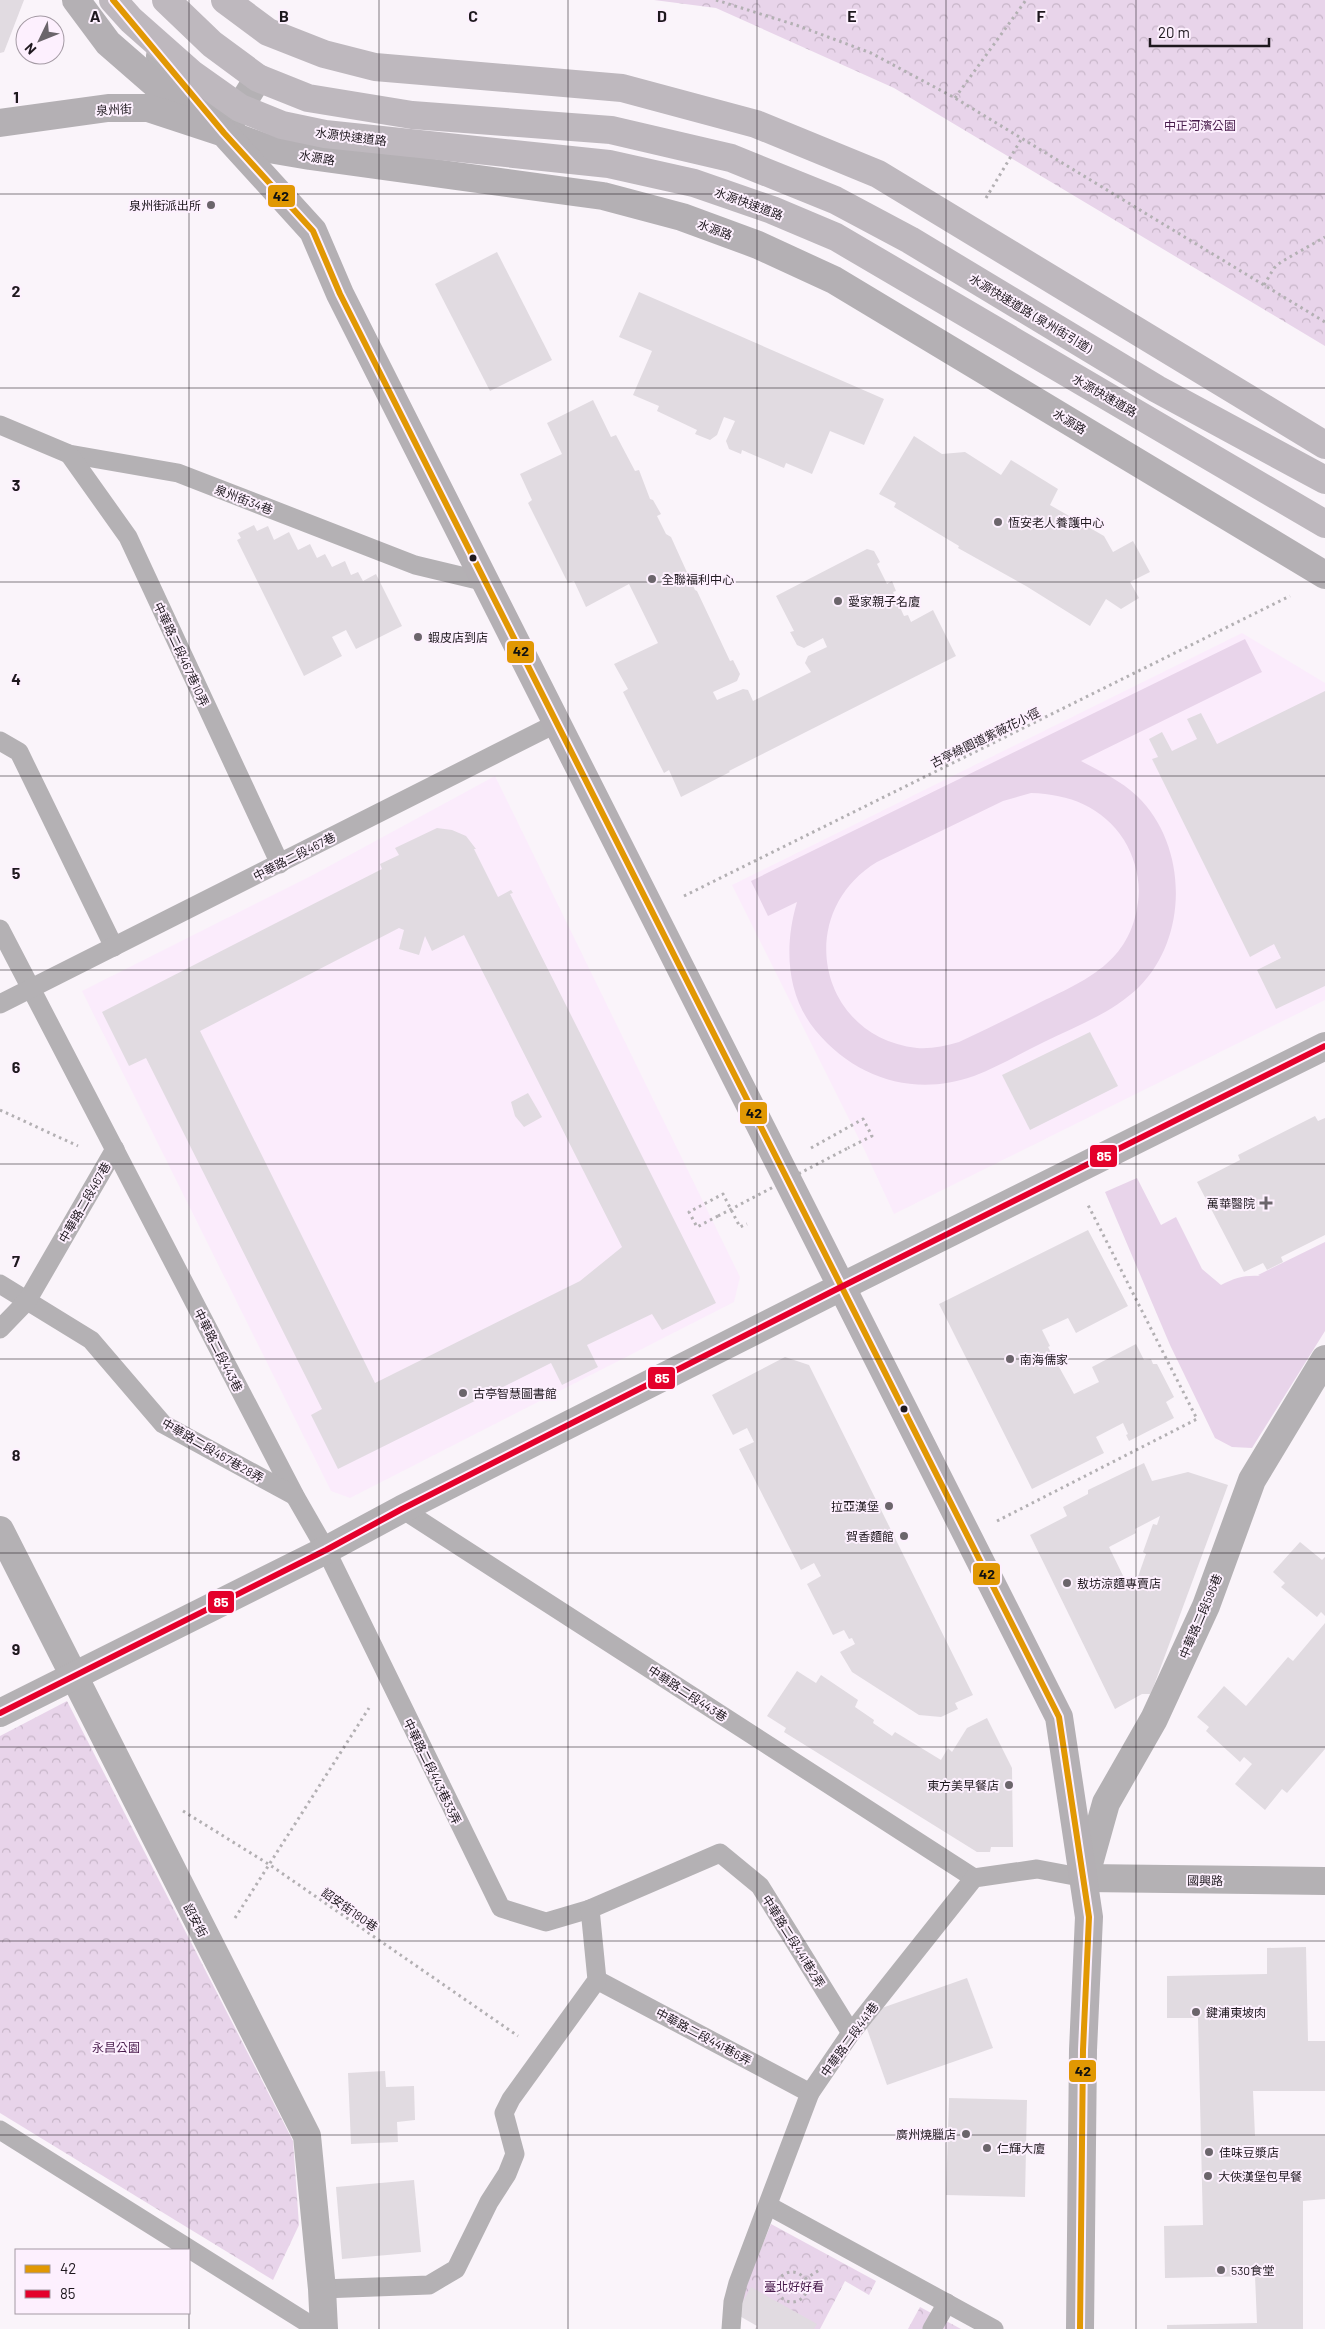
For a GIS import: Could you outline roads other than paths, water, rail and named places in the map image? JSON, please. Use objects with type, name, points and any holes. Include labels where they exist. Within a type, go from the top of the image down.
[{"type":"highway","name":"水源快速道路","points":[[113,0],[131,20],[192,74],[240,108],[282,125],[325,134],[609,164],[694,182],[772,210],[836,237],[1325,524]]},
{"type":"highway","points":[[225,0],[268,32],[324,54],[375,67],[622,88],[756,124],[878,174],[1325,445]]},
{"type":"highway","points":[[168,2],[212,44],[258,78]]},
{"type":"highway","name":"水源快速道路 (泉州街引道)","points":[[258,78],[308,98],[347,106],[412,115],[611,130],[731,158],[836,200],[910,240],[1156,389],[1325,480]]},
{"type":"street","name":"水源路","points":[[76,0],[108,43],[162,90],[224,133],[269,149],[310,156],[603,196],[682,217],[758,245],[834,280],[1325,575]]},
{"type":"street","name":"水源快速道路","points":[[131,20],[224,133]]},
{"type":"street","points":[[258,78],[224,133],[313,231],[340,294],[1059,1717],[1089,1917],[1083,2050],[1080,2329]]},
{"type":"street","name":"泉州街","points":[[0,123],[108,108],[148,108],[224,133]]},
{"type":"street","points":[[0,1713],[326,1550],[402,1508],[841,1286],[1325,1046]]},
{"type":"street","name":"中華路二段596巷","points":[[1084,1878],[1106,1803],[1154,1720],[1206,1606],[1252,1480],[1325,1359]]},
{"type":"street","name":"詔安街","points":[[0,1530],[307,2136],[322,2289],[324,2329]]},
{"type":"street","name":"國興路","points":[[1084,1878],[1325,1881]]},
{"type":"lane","name":"泉州街34巷","points":[[0,425],[69,454],[178,473],[415,565],[486,582]]},
{"type":"lane","name":"中華路二段467巷10弄","points":[[69,454],[128,537],[280,864]]},
{"type":"lane","name":"中華路二段467巷","points":[[0,1004],[557,723]]},
{"type":"lane","points":[[0,741],[19,752],[114,947]]},
{"type":"lane","points":[[0,929],[30,988]]},
{"type":"lane","name":"中華路二段467巷","points":[[0,1329],[27,1301],[115,1149],[30,988]]},
{"type":"lane","name":"中華路二段443巷","points":[[115,1149],[295,1496],[326,1550]]},
{"type":"lane","name":"中華路二段467巷28弄","points":[[0,1284],[91,1340],[163,1424],[295,1496]]},
{"type":"lane","name":"中華路二段443巷","points":[[402,1508],[974,1878]]},
{"type":"lane","name":"中華路二段443巷33弄","points":[[326,1550],[387,1679],[501,1908],[546,1922],[590,1909]]},
{"type":"lane","name":"中華路二段441巷2弄","points":[[590,1909],[720,1853],[760,1886],[851,2033]]},
{"type":"lane","points":[[974,1878],[1037,1869],[1084,1878]]},
{"type":"lane","name":"中華路二段441巷","points":[[731,2329],[738,2283],[769,2206],[810,2093],[851,2033],[974,1878]]},
{"type":"lane","points":[[322,2289],[430,2285],[456,2269],[489,2202],[507,2174],[515,2154],[504,2113],[510,2099],[597,1980],[590,1909]]},
{"type":"lane","name":"中華路二段441巷6弄","points":[[597,1980],[810,2093]]},
{"type":"lane","points":[[0,2130],[190,2249]]},
{"type":"lane","points":[[769,2206],[994,2329]]},
{"type":"lane","points":[[190,2249],[317,2329]]},
{"type":"lane","points":[[932,2329],[947,2303]]},
{"type":"place","name":"泉州街派出所","points":[[211,205]]},
{"type":"place","name":"恆安老人養護中心","points":[[998,522]]},
{"type":"place","name":"全聯福利中心","points":[[652,579]]},
{"type":"place","name":"愛家親子名廈","points":[[838,601]]},
{"type":"place","name":"蝦皮店到店","points":[[418,637]]},
{"type":"place","name":"萬華醫院","points":[[1266,1203]]},
{"type":"place","name":"南海儒家","points":[[1010,1359]]},
{"type":"place","name":"古亭智慧圖書館","points":[[463,1393]]},
{"type":"place","name":"拉亞漢堡","points":[[889,1506]]},
{"type":"place","name":"賀香麵館","points":[[904,1536]]},
{"type":"place","name":"敖坊涼麵專賣店","points":[[1067,1583]]},
{"type":"place","name":"東方美早餐店","points":[[1009,1785]]},
{"type":"place","name":"鍵浦東坡肉","points":[[1196,2012]]},
{"type":"place","name":"廣州燒臘店","points":[[966,2134]]},
{"type":"place","name":"仁輝大廈","points":[[987,2148]]},
{"type":"place","name":"佳味豆漿店","points":[[1209,2152]]},
{"type":"place","name":"大俠漢堡包早餐","points":[[1208,2176]]},
{"type":"place","name":"530食堂","points":[[1221,2270]]},
{"type":"park label","name":"中正河濱公園","points":[[1200,125]]},
{"type":"park label","name":"永昌公園","points":[[116,2047]]},
{"type":"park label","name":"臺北好好看","points":[[794,2286]]}]
